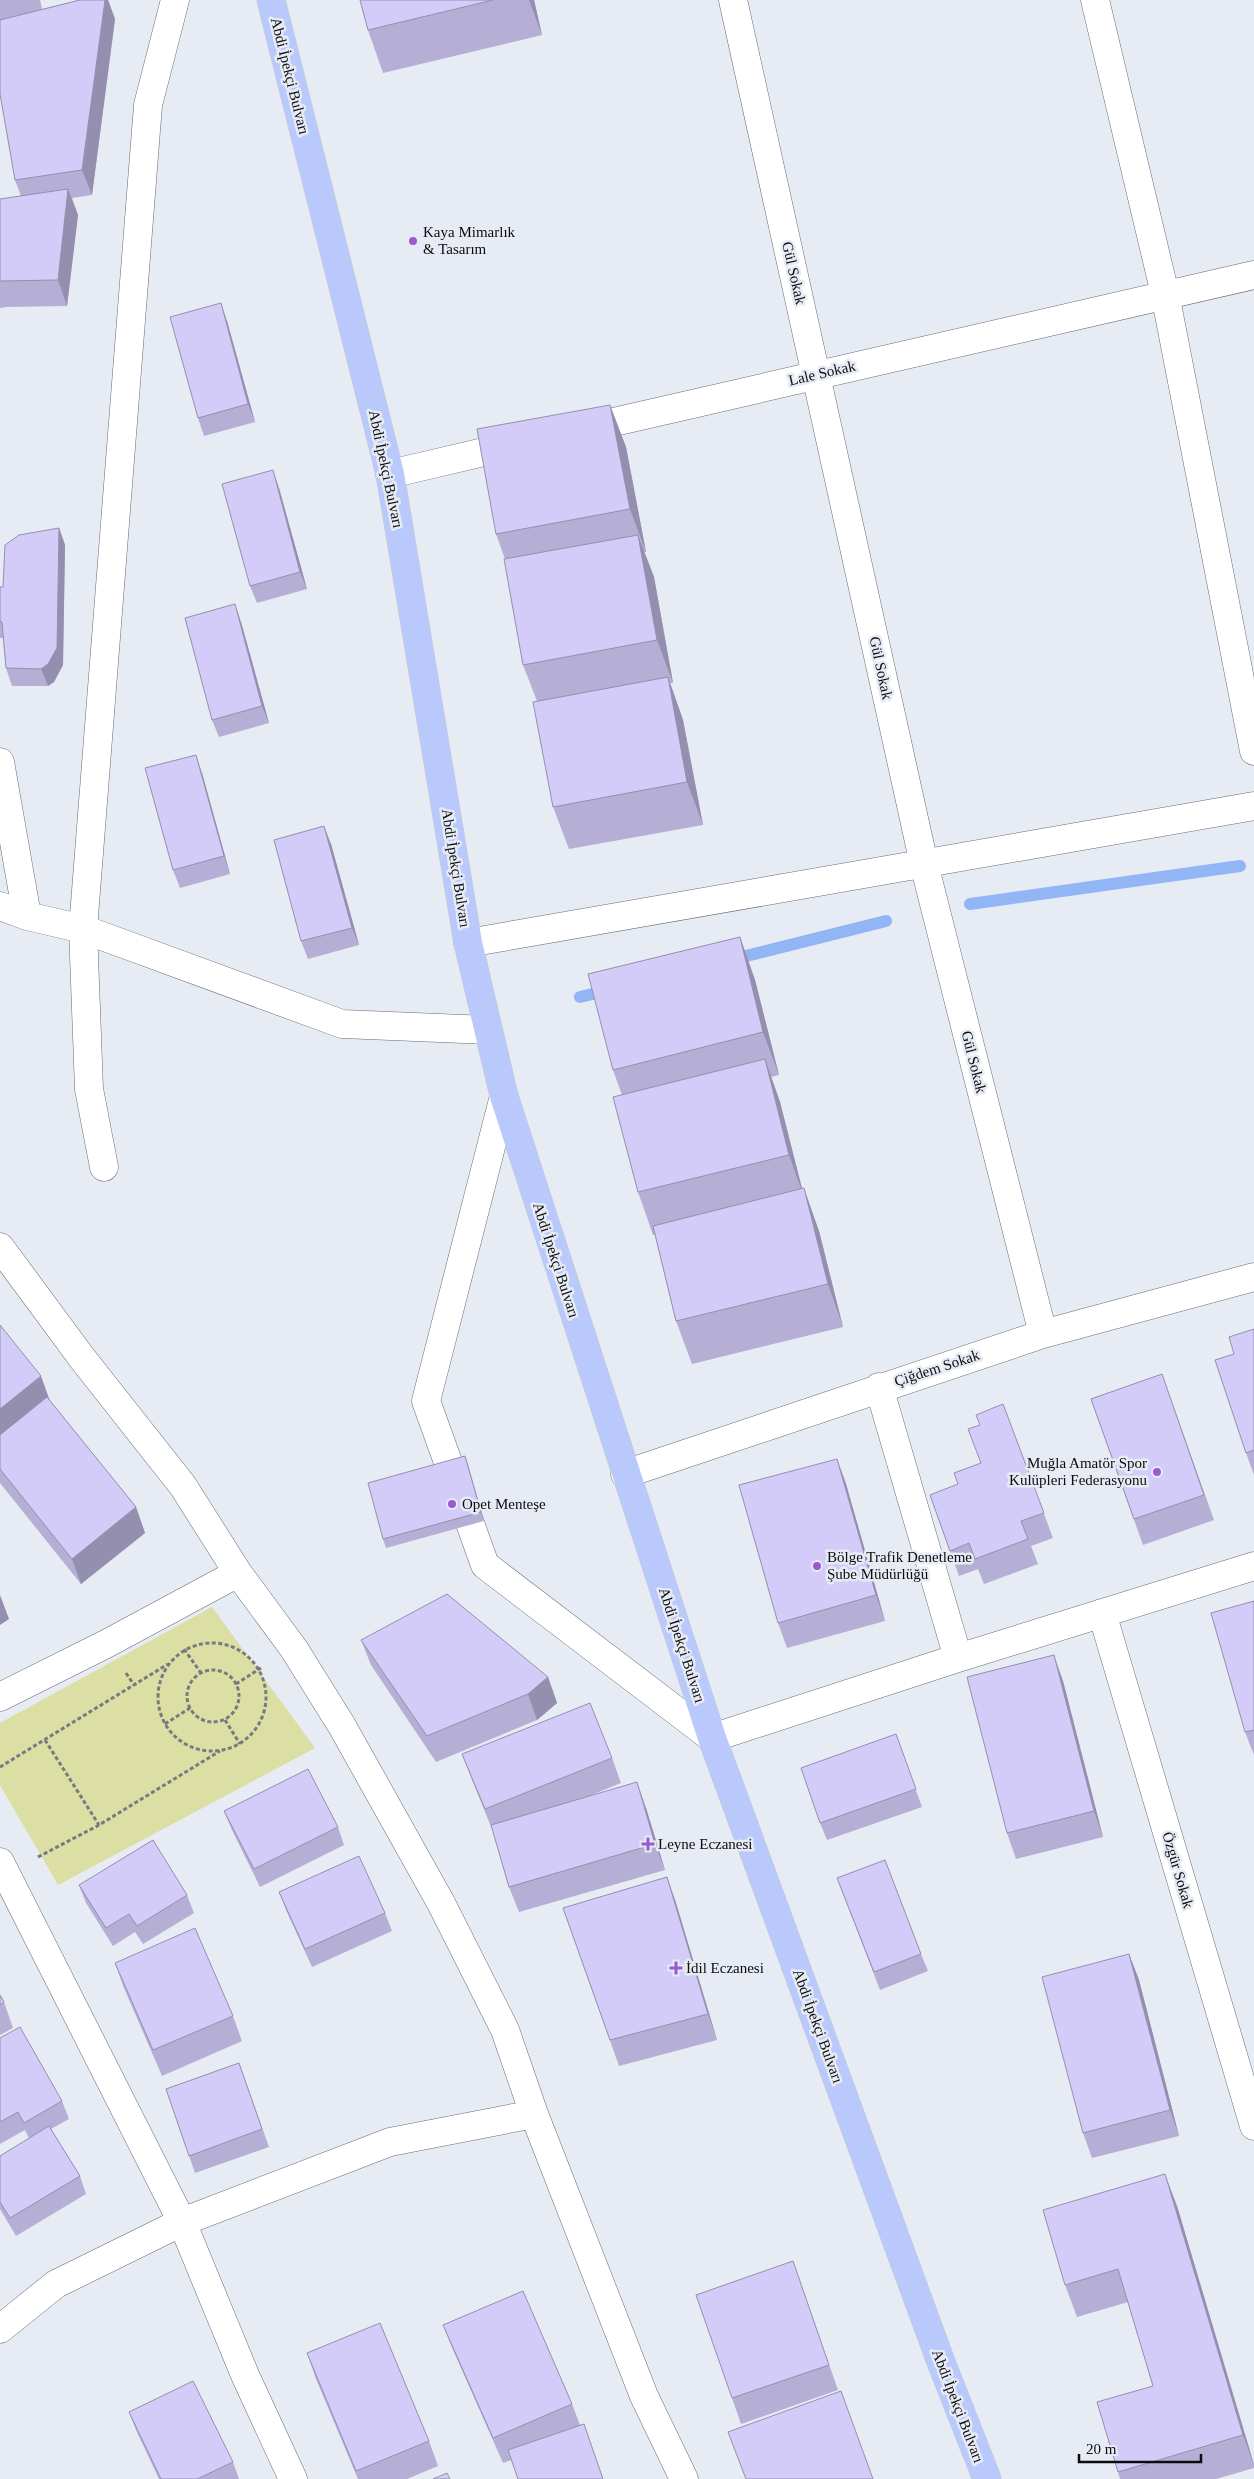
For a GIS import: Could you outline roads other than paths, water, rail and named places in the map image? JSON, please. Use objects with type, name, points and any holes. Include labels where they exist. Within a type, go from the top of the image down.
[{"type":"main road","name":"Abdi İpekçi Bulvarı","points":[[271,0],[390,474],[468,943],[504,1096],[712,1738],[986,2479]]},
{"type":"street","points":[[104,1167],[89,1088],[83,929],[148,105],[175,0]]},
{"type":"street","name":"Gül Sokak","points":[[733,0],[924,864],[1043,1334]]},
{"type":"street","points":[[1095,0],[1165,294],[1254,751]]},
{"type":"street","name":"Lale Sokak","points":[[390,474],[817,374],[1254,275]]},
{"type":"street","points":[[0,762],[27,916]]},
{"type":"street","points":[[468,943],[1254,806]]},
{"type":"street","points":[[0,906],[27,916],[83,929],[342,1024],[488,1030]]},
{"type":"street","points":[[504,1096],[426,1401],[485,1565],[712,1738],[958,1658],[1254,1566]]},
{"type":"street","points":[[0,1247],[82,1358],[184,1486],[238,1573],[294,1649],[342,1726],[441,1902],[505,2030],[534,2114],[644,2396],[684,2479]]},
{"type":"street","name":"Çiğdem Sokak","points":[[625,1474],[879,1387],[1043,1334],[1254,1277]]},
{"type":"street","points":[[879,1387],[958,1658]]},
{"type":"street","points":[[0,1697],[238,1573]]},
{"type":"street","name":"Özgür Sokak","points":[[1102,1614],[1254,2126]]},
{"type":"street","points":[[3,1868],[182,2222],[245,2375],[294,2479]]},
{"type":"street","points":[[0,2329],[56,2284],[182,2222],[390,2142],[534,2114]]},
{"type":"waterway","points":[[970,904],[1240,866]]},
{"type":"waterway","points":[[730,960],[886,921]]},
{"type":"waterway","points":[[580,997],[609,990]]},
{"type":"place","name":"Kaya Mimarlık & Tasarım","points":[[413,241]]},
{"type":"place","name":"Muğla Amatör Spor Kulüpleri Federasyonu","points":[[1157,1472]]},
{"type":"place","name":"Opet Menteşe","points":[[452,1504]]},
{"type":"place","name":"Bölge Trafik Denetleme Şube Müdürlüğü","points":[[817,1566]]},
{"type":"place","name":"Leyne Eczanesi","points":[[648,1844]]},
{"type":"place","name":"İdil Eczanesi","points":[[676,1968]]}]
